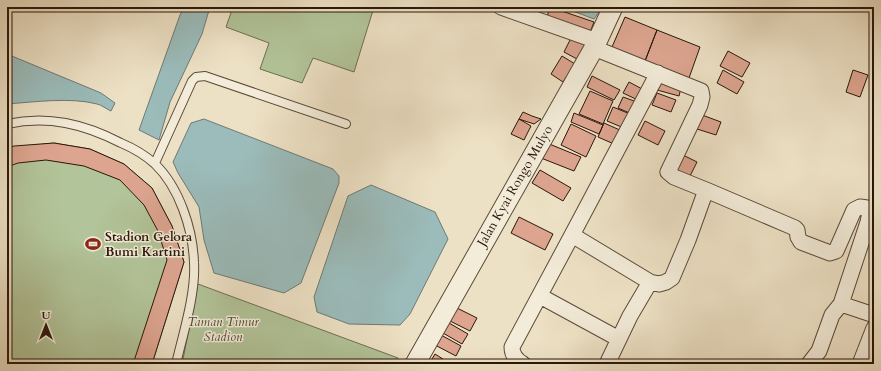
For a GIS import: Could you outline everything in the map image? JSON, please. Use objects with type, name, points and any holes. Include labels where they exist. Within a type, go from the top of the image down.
[{"type":"street","points":[[501,7],[596,44],[700,91],[702,97],[700,104],[668,172],[674,177],[795,228],[797,230],[798,237],[802,242],[830,253],[836,252],[854,210],[860,207],[867,208],[870,213],[868,222],[841,304],[832,314],[819,351],[808,364]]},
{"type":"street","name":"Jalan Kyai Rongo Mulyo","points":[[415,364],[596,44],[612,7]]},
{"type":"street","points":[[523,364],[515,358],[512,353],[512,347],[658,73]]},
{"type":"street","points":[[572,235],[650,282],[659,284],[666,282],[672,278],[688,240],[706,190]]},
{"type":"street","points":[[607,364],[630,316],[650,282]]},
{"type":"street","points":[[540,296],[619,339]]},
{"type":"street","points":[[841,304],[874,315]]},
{"type":"street","points":[[860,364],[874,328]]},
{"type":"lane","points":[[155,164],[192,81],[196,77],[205,76],[346,124]]},
{"type":"lane","points":[[7,124],[15,122],[51,121],[79,125],[104,134],[135,150],[155,164],[174,188],[188,223],[194,262],[193,286],[176,364]]},
{"type":"green space","points":[[233,7],[374,7],[354,72],[313,58],[302,83],[260,69],[269,43],[226,27]]},
{"type":"green space","name":"Stadion Gelora Bumi Kartini","points":[[54,143],[90,149],[124,164],[152,188],[172,226],[184,262],[152,364],[7,364],[7,148]]},
{"type":"green space","name":"Taman Timur Stadion","points":[[198,284],[398,358],[395,364],[182,364]]},
{"type":"water","points":[[184,7],[210,7],[202,34],[170,102],[159,140],[139,130]]},
{"type":"water","points":[[562,7],[585,7],[599,12],[594,19]]},
{"type":"water","points":[[7,54],[101,93],[115,103],[111,111],[99,105],[76,101],[7,104]]},
{"type":"water","points":[[204,119],[333,169],[339,176],[339,183],[301,283],[284,293],[214,273],[204,240],[199,207],[173,162],[191,123]]},
{"type":"water","points":[[371,185],[435,212],[448,239],[410,314],[400,325],[349,324],[317,312],[314,297],[348,196]]},
{"type":"building","points":[[511,7],[541,7],[537,18]]},
{"type":"building","points":[[550,7],[594,22],[589,35],[546,20]]},
{"type":"building","points":[[625,17],[657,30],[645,61],[612,47]]},
{"type":"building","points":[[657,30],[700,47],[689,78],[645,61]]},
{"type":"building","points":[[573,34],[587,41],[577,59],[564,52]]},
{"type":"building","points":[[728,51],[750,63],[742,77],[720,66]]},
{"type":"building","points":[[562,56],[575,64],[563,82],[551,74]]},
{"type":"building","points":[[723,70],[744,82],[737,94],[717,83]]},
{"type":"building","points":[[853,70],[868,75],[860,97],[846,92]]},
{"type":"building","points":[[592,76],[620,90],[614,100],[587,87]]},
{"type":"building","points":[[660,81],[681,88],[679,96],[657,90]]},
{"type":"building","points":[[629,82],[644,90],[640,101],[623,93]]},
{"type":"building","points":[[590,91],[613,101],[603,124],[579,114]]},
{"type":"building","points":[[657,93],[676,100],[671,112],[652,105]]},
{"type":"building","points":[[623,97],[637,102],[632,114],[618,108]]},
{"type":"building","points":[[613,107],[630,114],[624,128],[607,121]]},
{"type":"building","points":[[523,112],[541,119],[534,124],[519,119]]},
{"type":"building","points":[[574,113],[603,125],[599,134],[571,122]]},
{"type":"building","points":[[702,115],[721,122],[716,135],[697,129]]},
{"type":"building","points":[[519,119],[531,126],[524,140],[511,134]]},
{"type":"building","points":[[645,121],[665,131],[658,145],[638,135]]},
{"type":"building","points":[[604,123],[622,131],[614,144],[598,137]]},
{"type":"building","points":[[571,124],[596,136],[586,157],[561,145]]},
{"type":"building","points":[[54,143],[90,149],[124,164],[152,188],[172,226],[184,262],[152,364],[133,364],[167,260],[158,231],[144,205],[120,180],[84,166],[46,160],[18,163],[7,167],[7,148],[14,146]]},
{"type":"building","points":[[547,143],[581,157],[574,171],[541,158]]},
{"type":"building","points":[[681,154],[697,162],[689,178],[673,171]]},
{"type":"building","points":[[540,170],[571,188],[563,201],[532,183]]},
{"type":"building","points":[[519,217],[553,234],[545,250],[511,233]]},
{"type":"building","points":[[457,308],[477,318],[470,331],[450,321]]},
{"type":"building","points":[[449,323],[468,334],[462,344],[443,333]]},
{"type":"building","points":[[441,335],[461,346],[456,356],[435,345]]},
{"type":"building","points":[[435,354],[446,361],[444,364],[429,364]]},
{"type":"place","name":"Stadion Gelora Bumi Kartini","points":[[93,244]]}]
